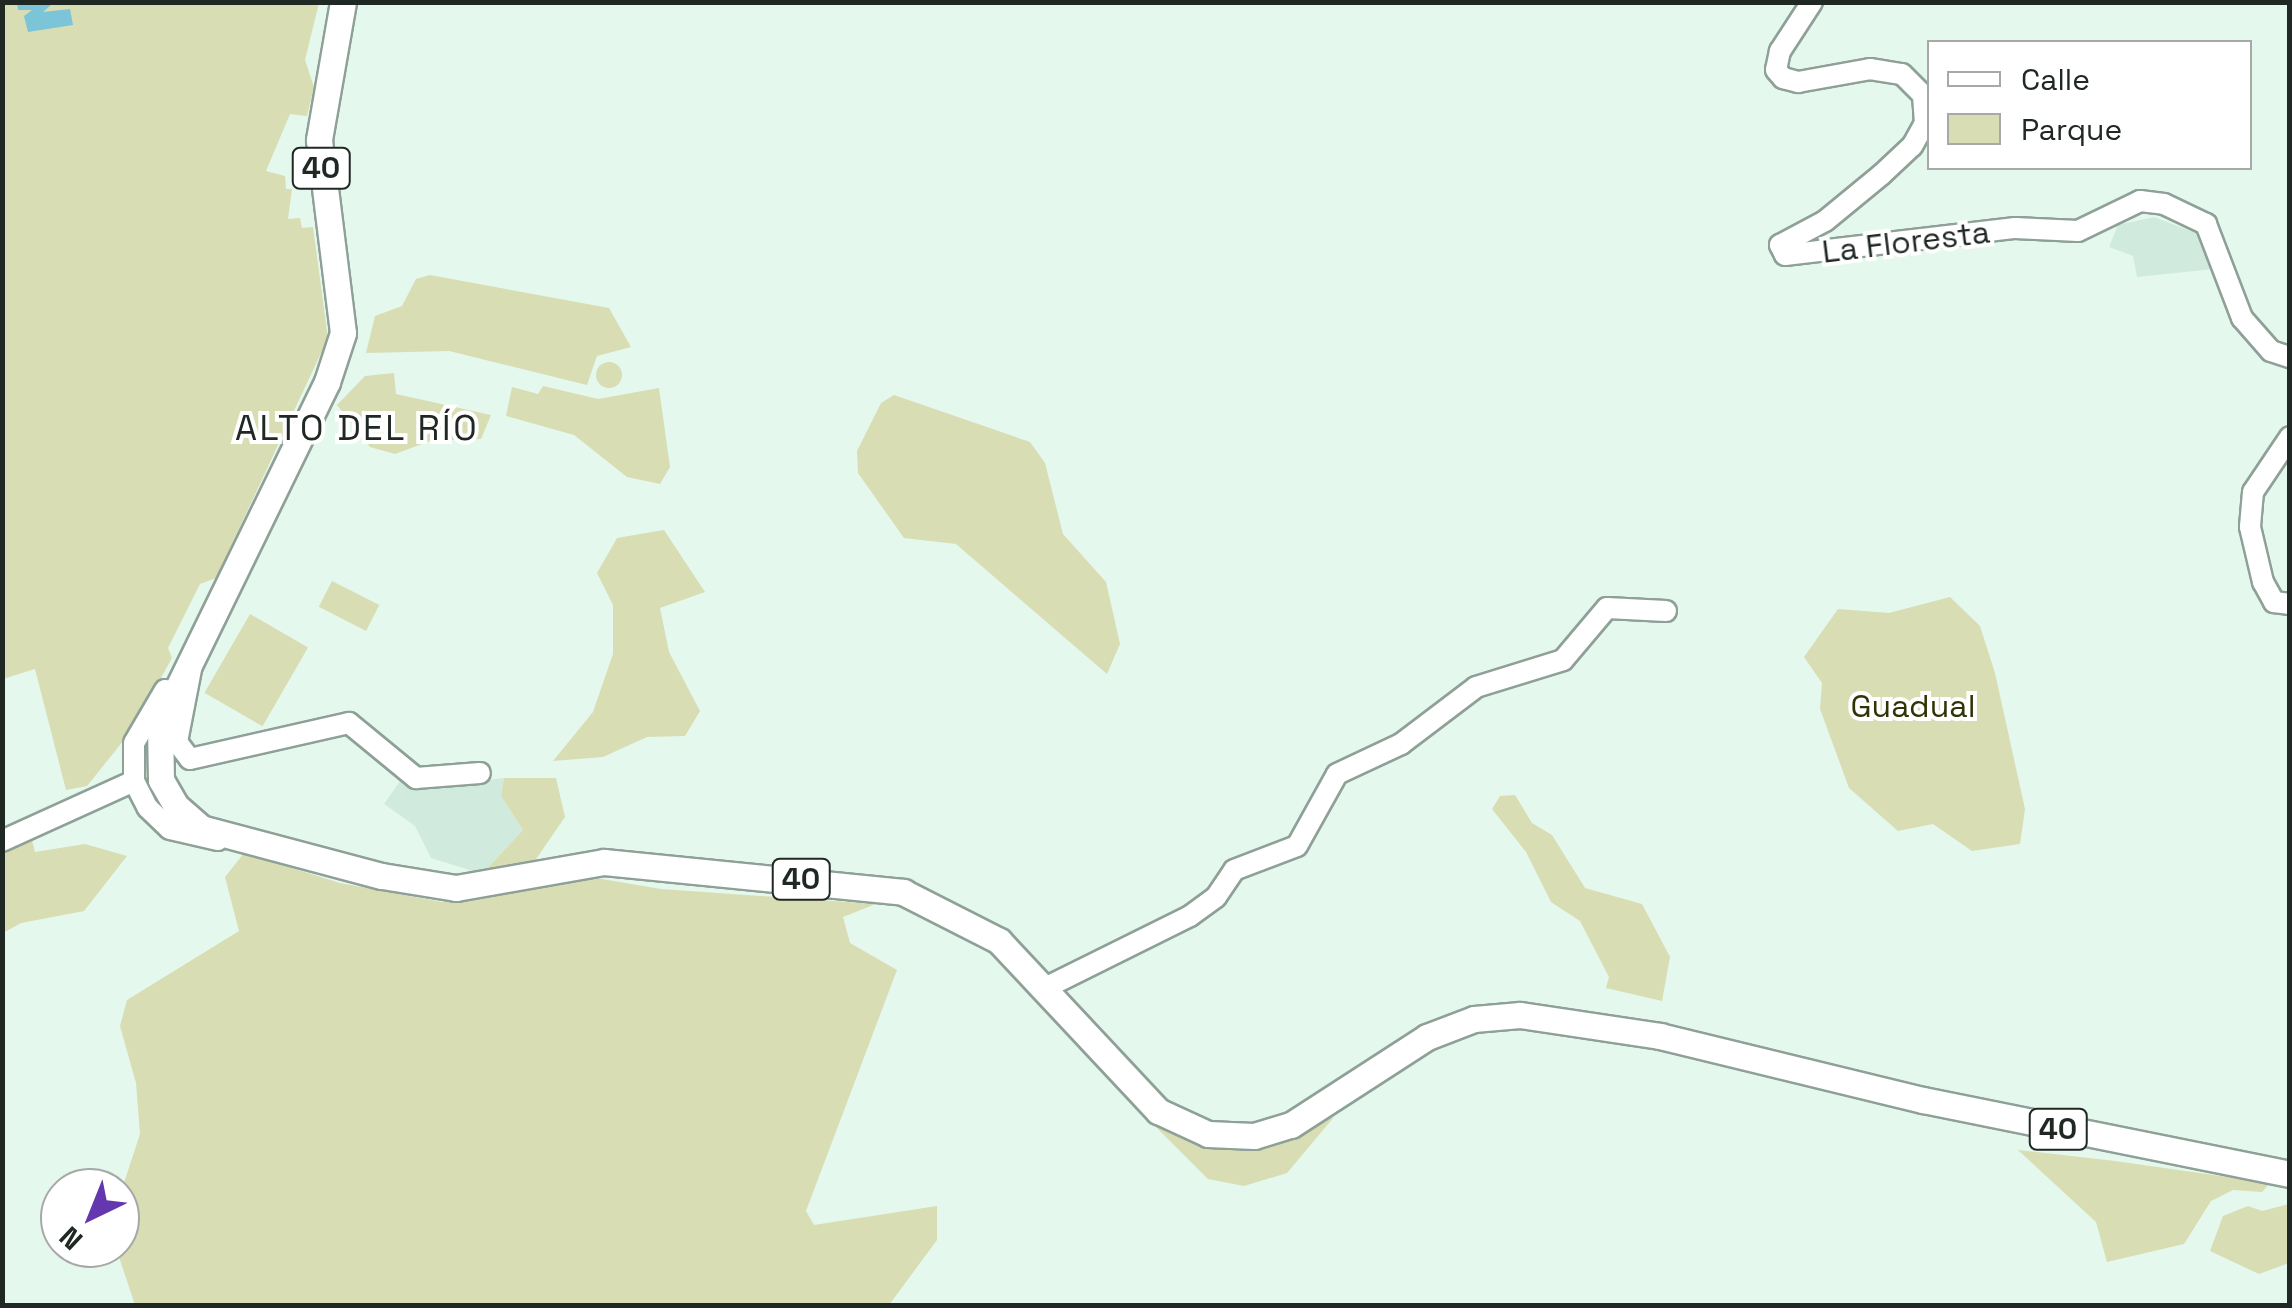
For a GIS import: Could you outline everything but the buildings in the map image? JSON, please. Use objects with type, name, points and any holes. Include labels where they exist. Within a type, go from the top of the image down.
[{"type":"main road","name":"40","points":[[343,2],[320,140],[343,333],[240,563],[160,724],[157,766],[167,793],[188,818],[243,842],[456,888],[604,862],[867,884],[934,904],[978,927],[1047,987],[1142,1096],[1188,1128],[1231,1137],[1291,1126],[1451,1026],[1496,1016],[1544,1016],[1737,1052],[1941,1104],[2290,1174]]},
{"type":"street","name":"La Floresta","points":[[1812,2],[1780,51],[1776,70],[1798,82],[1870,69],[1902,74],[1922,95],[1925,123],[1912,146],[1882,175],[1826,221],[1780,245],[1785,255],[2014,228],[2078,230],[2140,202],[2164,204],[2206,224],[2242,318],[2288,364]]},
{"type":"street","points":[[2290,437],[2253,492],[2250,528],[2264,582],[2274,602],[2290,604]]},
{"type":"street","points":[[240,563],[134,743],[134,782],[148,808],[170,829],[243,842]]},
{"type":"street","points":[[1047,987],[1190,916],[1216,897],[1234,870],[1298,846],[1338,774],[1401,744],[1476,687],[1563,660],[1606,608],[1666,612]]},
{"type":"street","points":[[193,654],[193,685],[177,742],[190,759],[349,723],[416,778],[480,773]]},
{"type":"street","points":[[5,838],[134,782]]},
{"type":"shaded area","points":[[2154,217],[2201,235],[2214,269],[2137,277],[2133,256],[2109,247],[2118,225]]},
{"type":"shaded area","points":[[402,778],[432,787],[504,778],[501,796],[523,830],[482,874],[431,858],[415,826],[384,804]]},
{"type":"green space","points":[[2,3],[319,3],[305,60],[314,87],[307,116],[290,114],[266,171],[285,176],[286,189],[292,189],[288,219],[300,218],[302,228],[313,227],[328,338],[216,578],[200,584],[168,648],[172,658],[132,730],[87,786],[66,790],[35,669],[3,679]]},
{"type":"green space","points":[[430,275],[609,308],[631,347],[597,356],[587,385],[449,351],[366,353],[375,316],[402,306],[416,279]]},
{"type":"green space","points":[[609,362],[618,366],[622,375],[618,384],[609,388],[600,384],[596,375],[600,366]]},
{"type":"green space","points":[[394,373],[396,394],[491,415],[481,439],[430,441],[395,454],[370,447],[337,405],[365,376]]},
{"type":"green space","points":[[543,386],[598,399],[659,388],[670,467],[660,484],[627,477],[574,435],[506,416],[512,387],[538,394]]},
{"type":"green space","points":[[894,395],[1030,442],[1045,463],[1063,534],[1106,582],[1120,644],[1107,674],[956,544],[904,538],[858,473],[857,451],[881,403]]},
{"type":"green space","points":[[664,530],[705,592],[660,608],[669,652],[700,711],[685,736],[647,737],[603,757],[553,761],[593,712],[613,654],[613,605],[597,573],[617,538]]},
{"type":"green space","points":[[332,581],[379,605],[366,631],[319,607]]},
{"type":"green space","name":"Guadual","points":[[1950,597],[1980,626],[1995,673],[2025,809],[2020,844],[1972,851],[1933,824],[1898,831],[1849,788],[1820,709],[1822,683],[1804,657],[1838,609],[1889,613]]},
{"type":"green space","points":[[250,614],[308,648],[263,726],[205,693]]},
{"type":"green space","points":[[504,778],[556,778],[565,817],[534,862],[482,874],[523,830],[501,796]]},
{"type":"green space","points":[[1515,795],[1532,823],[1552,835],[1585,888],[1642,904],[1670,957],[1662,1001],[1606,988],[1609,977],[1580,921],[1551,902],[1526,852],[1492,809],[1500,796]]},
{"type":"green space","points":[[32,840],[35,852],[85,844],[127,856],[84,911],[21,923],[3,933],[3,849]]},
{"type":"green space","points":[[244,853],[340,883],[442,902],[578,875],[661,889],[876,904],[843,917],[850,943],[897,970],[806,1211],[814,1225],[937,1206],[937,1240],[889,1305],[135,1305],[123,1268],[140,1268],[140,1168],[129,1168],[140,1134],[136,1083],[120,1026],[127,1000],[239,931],[225,877]]},
{"type":"green space","points":[[1121,1092],[1166,1129],[1206,1148],[1259,1149],[1334,1117],[1287,1173],[1244,1186],[1208,1179]]},
{"type":"green space","points":[[2018,1150],[2270,1183],[2262,1192],[2233,1190],[2211,1201],[2184,1244],[2107,1262],[2096,1222]]},
{"type":"green space","points":[[2289,1204],[2289,1263],[2259,1274],[2210,1251],[2223,1216],[2248,1206],[2262,1211]]},
{"type":"water","points":[[17,3],[53,3],[43,12],[70,9],[73,25],[28,32],[24,16],[32,10],[18,10]]},
{"type":"district","name":"ALTO DEL RÍO","points":[[357,428]]}]
